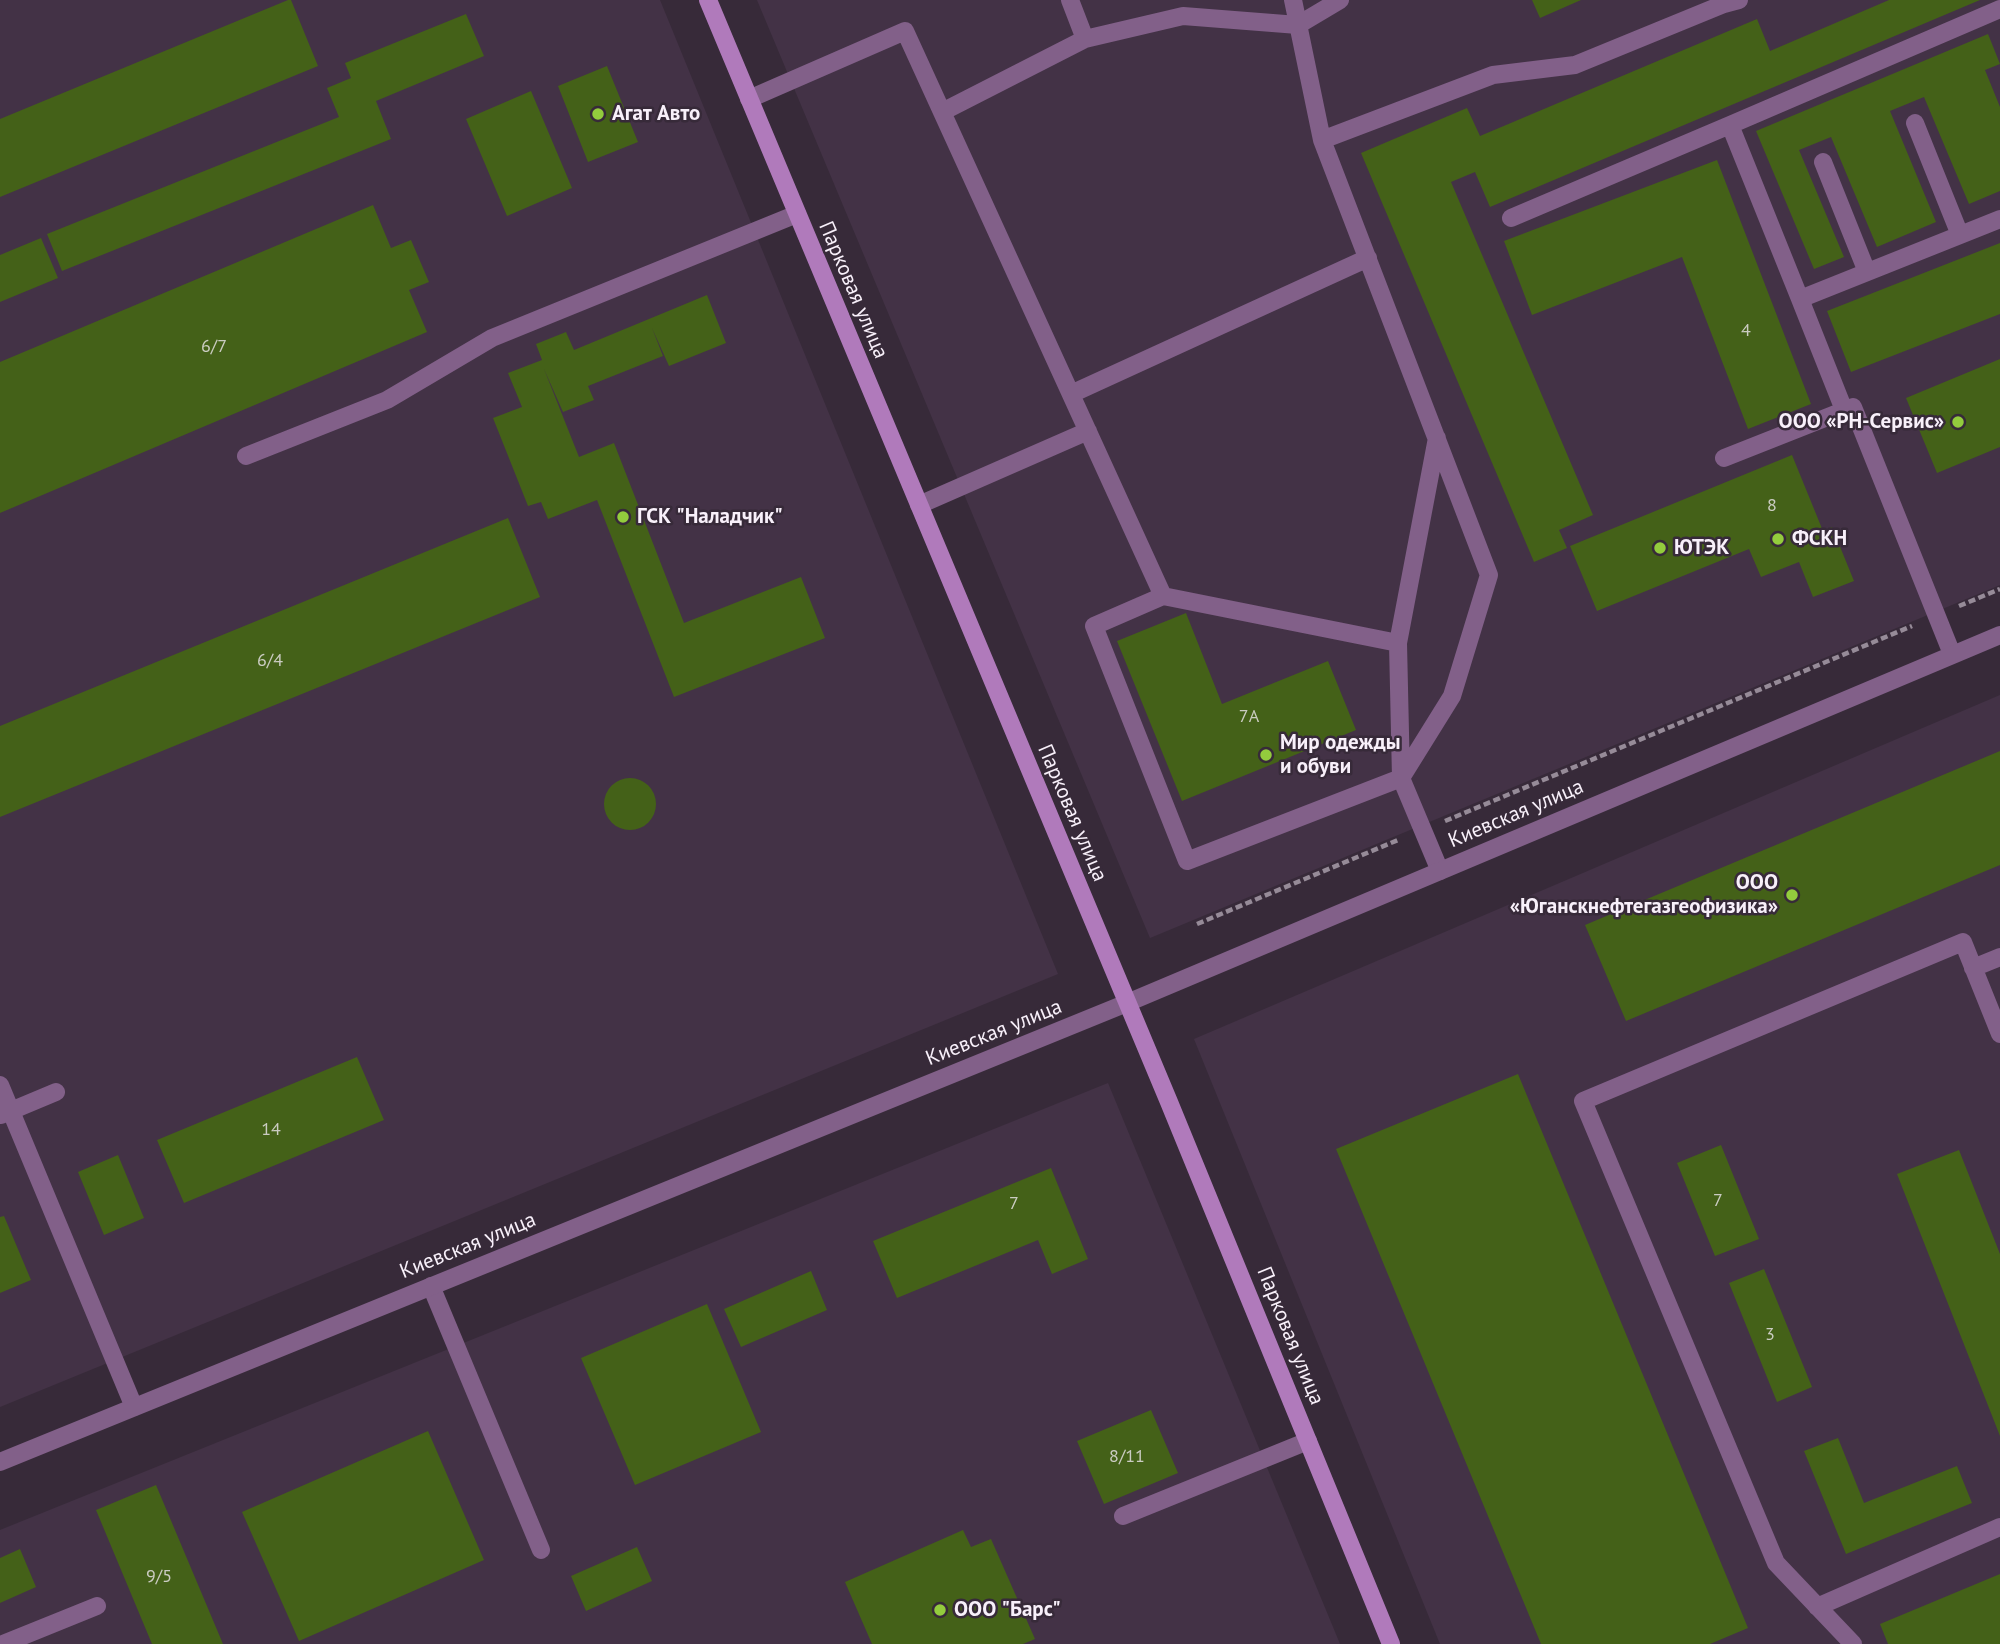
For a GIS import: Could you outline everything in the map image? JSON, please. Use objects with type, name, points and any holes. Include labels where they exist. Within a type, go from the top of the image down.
[{"type":"main road","name":"Парковая улица","points":[[708,0],[1127,1003],[1391,1644]]},
{"type":"street","points":[[1070,0],[1086,38]]},
{"type":"street","points":[[1293,0],[1322,140],[1489,575],[1452,696],[1401,778],[1187,861],[1094,626],[1163,596],[1398,643]]},
{"type":"street","points":[[943,112],[1086,38],[1184,16],[1298,24],[1340,0]]},
{"type":"street","points":[[1322,140],[1493,75],[1575,65],[1739,0]]},
{"type":"street","points":[[1511,218],[2000,9]]},
{"type":"street","points":[[749,99],[905,31],[1163,596]]},
{"type":"street","points":[[1915,123],[1960,235]]},
{"type":"street","points":[[1730,125],[1844,410]]},
{"type":"street","points":[[1823,162],[1867,272]]},
{"type":"street","points":[[246,456],[387,400],[492,338],[797,214]]},
{"type":"street","points":[[1800,299],[2000,219]]},
{"type":"street","points":[[1071,394],[1368,258]]},
{"type":"street","points":[[1724,458],[1853,407],[1952,654]]},
{"type":"street","points":[[919,505],[1088,431]]},
{"type":"street","points":[[1437,438],[1398,643],[1401,778],[1440,871]]},
{"type":"street","name":"Киевская улица","points":[[0,1462],[1127,1003],[2000,635]]},
{"type":"street","points":[[1853,1644],[1776,1563],[1583,1101],[1962,942],[2000,1034]]},
{"type":"street","points":[[1973,968],[2000,957]]},
{"type":"street","points":[[0,1084],[6,1113],[134,1407]]},
{"type":"street","points":[[6,1113],[56,1092]]},
{"type":"street","points":[[431,1286],[541,1550]]},
{"type":"street","points":[[1123,1516],[1308,1441]]},
{"type":"street","points":[[1817,1607],[2000,1527]]},
{"type":"street","points":[[4,1644],[97,1606]]},
{"type":"path","points":[[1197,924],[2000,589]]},
{"type":"shaded area","points":[[0,0],[660,0],[1058,974],[0,1407]]},
{"type":"shaded area","points":[[757,0],[2000,0],[2000,585],[1150,938]]},
{"type":"shaded area","points":[[2000,695],[2000,1644],[1440,1644],[1194,1039]]},
{"type":"shaded area","points":[[1108,1083],[1340,1644],[0,1644],[0,1530]]},
{"type":"building","points":[[291,0],[318,66],[0,197],[0,119]]},
{"type":"building","points":[[1532,0],[1581,0],[1540,18]]},
{"type":"building","points":[[1889,0],[1980,0],[1490,207],[1475,172],[1451,182],[1593,515],[1559,530],[1567,548],[1534,562],[1361,153],[1467,108],[1480,136],[1757,19],[1770,51]]},
{"type":"building","points":[[466,14],[484,56],[376,101],[391,139],[62,271],[47,234],[339,117],[327,88],[351,78],[345,63]]},
{"type":"building","points":[[1988,34],[2000,64],[1985,70],[2000,107],[2000,191],[1969,204],[1924,97],[1890,111],[1936,222],[1877,247],[1831,137],[1799,150],[1844,257],[1814,269],[1756,131]]},
{"type":"building","name":"Агат Авто","points":[[607,66],[638,142],[588,162],[558,86]]},
{"type":"building","points":[[531,91],[572,188],[507,216],[466,119]]},
{"type":"building","points":[[1717,160],[1811,404],[1748,429],[1682,257],[1532,315],[1504,241]]},
{"type":"building","points":[[373,205],[391,248],[411,240],[429,282],[409,290],[427,332],[0,513],[0,362]]},
{"type":"building","points":[[41,238],[58,278],[0,302],[0,255]]},
{"type":"building","points":[[2000,243],[2000,314],[1851,372],[1827,311]]},
{"type":"building","points":[[707,295],[726,343],[669,366],[652,328],[663,356],[588,386],[594,400],[563,412],[544,369],[579,457],[614,443],[684,623],[801,577],[825,638],[674,697],[597,500],[548,519],[541,502],[528,506],[493,418],[522,407],[508,373],[542,360],[536,344],[566,332],[574,350]]},
{"type":"building","name":"ООО «РН-Сервис»","points":[[2000,359],[2000,447],[1937,473],[1906,398]]},
{"type":"building","points":[[1792,455],[1823,531],[1832,527],[1854,581],[1813,597],[1799,562],[1761,577],[1749,549],[1597,611],[1570,546]]},
{"type":"building","points":[[508,518],[540,597],[0,817],[0,726]]},
{"type":"building","points":[[1186,613],[1222,704],[1328,661],[1356,730],[1182,801],[1117,641]]},
{"type":"building","name":"ООО «Юганскнефтегазгеофизика»","points":[[2000,751],[2000,865],[1626,1021],[1585,925]]},
{"type":"building","points":[[630,778],[640,780],[648,786],[654,794],[654,814],[648,822],[640,828],[630,830],[620,828],[612,822],[606,814],[604,804],[606,794],[612,786],[620,780]]},
{"type":"building","points":[[357,1057],[384,1120],[184,1203],[157,1140]]},
{"type":"building","points":[[1518,1074],[1748,1628],[1710,1644],[1541,1644],[1336,1149]]},
{"type":"building","points":[[1721,1145],[1759,1239],[1715,1256],[1677,1163]]},
{"type":"building","points":[[1959,1150],[2000,1254],[2000,1436],[1897,1174]]},
{"type":"building","points":[[118,1155],[144,1218],[104,1235],[78,1172]]},
{"type":"building","points":[[1051,1168],[1088,1259],[1052,1274],[1038,1240],[897,1298],[873,1241]]},
{"type":"building","points":[[4,1216],[31,1280],[0,1293],[0,1217]]},
{"type":"building","points":[[1764,1269],[1812,1387],[1777,1402],[1729,1283]]},
{"type":"building","points":[[811,1271],[827,1310],[741,1347],[724,1309]]},
{"type":"building","points":[[707,1304],[761,1432],[635,1485],[581,1358]]},
{"type":"building","points":[[1151,1410],[1178,1473],[1104,1504],[1077,1441]]},
{"type":"building","points":[[428,1431],[484,1560],[299,1641],[242,1512]]},
{"type":"building","points":[[1838,1438],[1864,1503],[1957,1466],[1972,1503],[1846,1554],[1804,1451]]},
{"type":"building","points":[[156,1485],[223,1644],[152,1644],[96,1510]]},
{"type":"building","name":"ООО \"Барс\"","points":[[963,1530],[971,1547],[991,1539],[1035,1639],[1023,1644],[872,1644],[845,1582]]},
{"type":"building","points":[[637,1547],[652,1581],[586,1611],[571,1576]]},
{"type":"building","points":[[20,1549],[36,1587],[0,1603],[0,1558]]},
{"type":"building","points":[[2000,1574],[2000,1644],[1888,1644],[1880,1624]]},
{"type":"place","name":"Агат Авто","points":[[598,114]]},
{"type":"place","name":"ООО «РН-Сервис»","points":[[1958,422]]},
{"type":"place","name":"ГСК \"Наладчик\"","points":[[623,517]]},
{"type":"place","name":"ФСКН","points":[[1778,539]]},
{"type":"place","name":"ЮТЭК","points":[[1660,548]]},
{"type":"place","name":"Мир одежды и обуви","points":[[1266,755]]},
{"type":"place","name":"ООО «Юганскнефтегазгеофизика»","points":[[1792,895]]},
{"type":"place","name":"ООО \"Барс\"","points":[[940,1610]]}]
